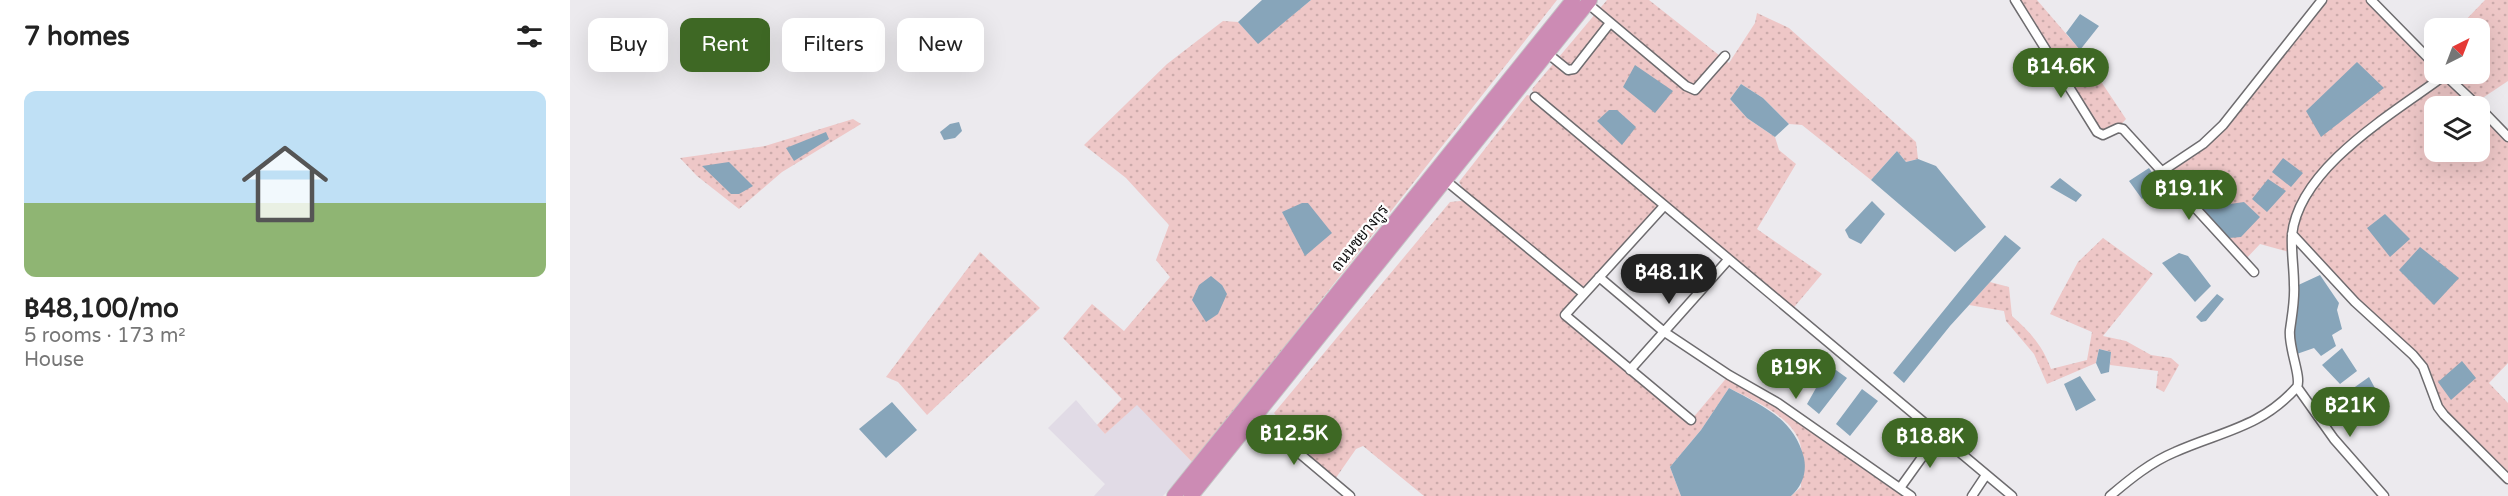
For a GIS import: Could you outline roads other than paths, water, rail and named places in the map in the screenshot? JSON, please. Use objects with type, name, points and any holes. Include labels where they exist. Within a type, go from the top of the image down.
[{"type":"highway","name":"ถนนชยางกูร","points":[[1191,496],[1444,180],[1464,146],[1573,0]]},
{"type":"highway","name":"ถนนชยางกูร","points":[[1174,496],[1464,146],[1547,53],[1588,2]]},
{"type":"street","points":[[2015,0],[2097,132],[2103,135],[2118,128],[2123,129],[2254,272]]},
{"type":"street","points":[[2162,172],[2203,144],[2223,125],[2322,0]]},
{"type":"street","points":[[2371,0],[2424,54]]},
{"type":"street","points":[[1588,2],[1686,86],[1695,90],[1725,56]]},
{"type":"street","points":[[1547,53],[1568,70],[1574,69],[1610,23]]},
{"type":"street","points":[[2110,496],[2147,467],[2172,453],[2253,423],[2297,387],[2299,379],[2289,339],[2294,295],[2292,234],[2304,197],[2324,169],[2432,84]]},
{"type":"street","points":[[2455,84],[2468,96]]},
{"type":"street","points":[[1535,97],[2012,496]]},
{"type":"street","points":[[2490,118],[2508,137]]},
{"type":"street","points":[[1444,180],[1584,294]]},
{"type":"street","points":[[1664,206],[1565,315],[1691,420]]},
{"type":"street","points":[[2292,234],[2355,303],[2413,355],[2423,367],[2438,407],[2444,416],[2508,479]]},
{"type":"street","points":[[1630,370],[1728,260]]},
{"type":"street","points":[[1599,278],[1663,331],[1729,375],[1778,403],[1911,496]]},
{"type":"street","points":[[2297,387],[2334,439],[2384,496]]},
{"type":"street","points":[[1255,416],[1350,496]]},
{"type":"street","points":[[1900,488],[1938,435]]},
{"type":"street","points":[[1972,496],[1986,475]]},
{"type":"water","points":[[1262,0],[1311,0],[1258,44],[1238,22]]},
{"type":"water","points":[[2080,14],[2099,26],[2080,50],[2066,33]]},
{"type":"water","points":[[2357,62],[2384,88],[2321,137],[2306,111]]},
{"type":"water","points":[[1635,65],[1673,91],[1655,113],[1623,87]]},
{"type":"water","points":[[1741,84],[1763,98],[1789,124],[1775,137],[1747,118],[1730,99]]},
{"type":"water","points":[[1609,110],[1617,110],[1636,127],[1622,145],[1597,121]]},
{"type":"water","points":[[959,122],[962,131],[955,138],[944,140],[940,132],[950,124]]},
{"type":"water","points":[[826,132],[829,139],[794,161],[786,148]]},
{"type":"water","points":[[1897,151],[1906,162],[1918,159],[1936,166],[1986,227],[1955,252],[1871,180]]},
{"type":"water","points":[[2283,158],[2303,173],[2291,187],[2272,172]]},
{"type":"water","points":[[729,162],[753,186],[739,194],[731,194],[702,166]]},
{"type":"water","points":[[2149,168],[2162,187],[2142,199],[2129,181]]},
{"type":"water","points":[[2060,178],[2082,195],[2076,202],[2050,187]]},
{"type":"water","points":[[2268,179],[2286,191],[2267,212],[2252,199]]},
{"type":"water","points":[[2215,185],[2230,204],[2244,202],[2260,217],[2241,237],[2229,238],[2196,201]]},
{"type":"water","points":[[1872,201],[1885,214],[1861,244],[1849,238],[1845,230]]},
{"type":"water","points":[[1302,203],[1308,203],[1332,233],[1305,256],[1282,212]]},
{"type":"water","points":[[2385,214],[2410,239],[2390,257],[2367,228]]},
{"type":"water","points":[[2005,235],[2021,248],[1950,326],[1904,383],[1893,373]]},
{"type":"water","points":[[2420,247],[2459,278],[2434,305],[2399,270]]},
{"type":"water","points":[[2179,253],[2188,256],[2211,286],[2195,302],[2162,263]]},
{"type":"water","points":[[2320,275],[2339,303],[2337,310],[2342,329],[2332,335],[2336,346],[2321,356],[2314,348],[2291,356],[2294,287]]},
{"type":"water","points":[[1211,276],[1222,285],[1227,294],[1218,314],[1206,322],[1192,300],[1199,285]]},
{"type":"water","points":[[2217,294],[2224,299],[2206,321],[2201,322],[2196,317]]},
{"type":"water","points":[[2342,348],[2357,371],[2340,384],[2322,365]]},
{"type":"water","points":[[2099,349],[2111,352],[2109,372],[2101,374],[2096,363]]},
{"type":"water","points":[[2462,361],[2476,378],[2451,400],[2438,382]]},
{"type":"water","points":[[1829,365],[1847,378],[1819,414],[1807,404]]},
{"type":"water","points":[[2080,376],[2096,400],[2076,411],[2064,384]]},
{"type":"water","points":[[2369,377],[2377,392],[2377,399],[2356,409],[2345,394]]},
{"type":"water","points":[[1729,388],[1775,415],[1793,433],[1804,458],[1805,469],[1801,484],[1791,496],[1681,496],[1670,467],[1701,430]]},
{"type":"water","points":[[1862,389],[1878,401],[1850,436],[1836,424]]},
{"type":"water","points":[[892,402],[917,430],[886,458],[859,429]]}]
